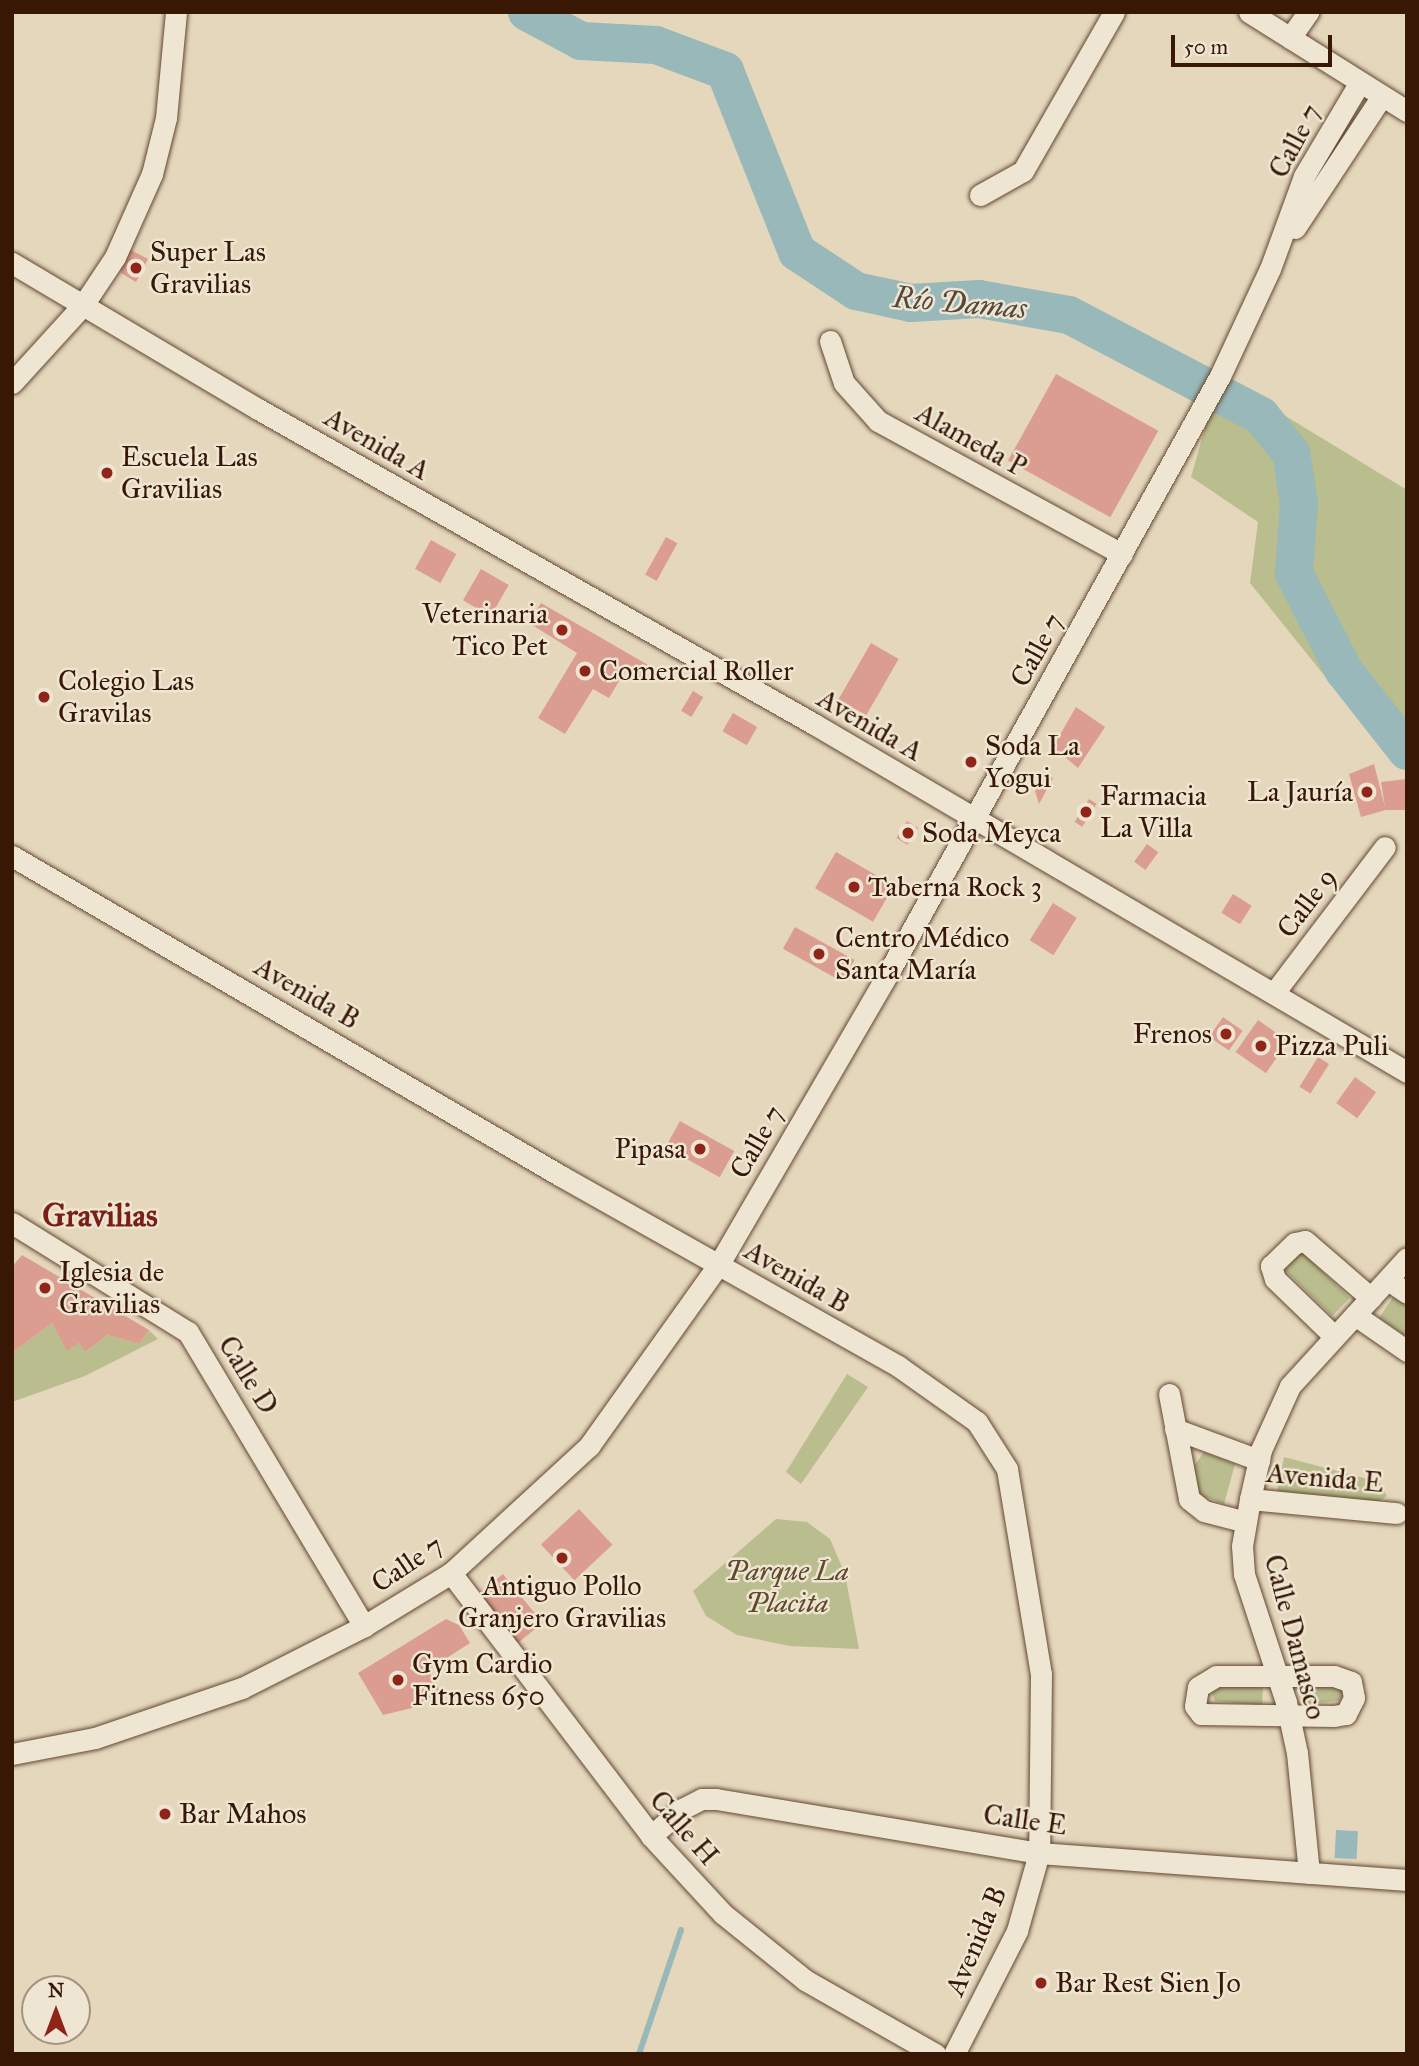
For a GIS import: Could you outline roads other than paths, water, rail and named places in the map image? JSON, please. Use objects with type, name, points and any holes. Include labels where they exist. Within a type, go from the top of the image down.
[{"type":"street","points":[[12,383],[83,305],[115,257],[152,174],[166,118],[176,12]]},
{"type":"street","points":[[980,195],[1023,171],[1114,12]]},
{"type":"street","points":[[1250,12],[1407,111]]},
{"type":"street","points":[[1290,38],[1308,12]]},
{"type":"street","name":"Calle 7","points":[[12,1754],[94,1738],[242,1688],[364,1626],[451,1573],[589,1446],[719,1264],[975,819],[1220,376],[1270,269],[1304,176],[1360,82]]},
{"type":"street","name":"Calle 7","points":[[1270,269],[1338,158],[1382,96]]},
{"type":"street","name":"Avenida A","points":[[12,263],[975,819],[1407,1072]]},
{"type":"street","name":"Alameda P","points":[[831,341],[844,383],[878,421],[1122,554]]},
{"type":"street","name":"Calle 9","points":[[1274,993],[1385,847]]},
{"type":"street","name":"Avenida B","points":[[12,856],[933,1388],[977,1422],[998,1451],[1012,1494],[1041,1674],[1039,1853],[1017,1931],[954,2054]]},
{"type":"street","name":"Calle D","points":[[12,1223],[188,1332],[364,1626]]},
{"type":"street","points":[[1334,1336],[1275,1279],[1271,1266],[1295,1243],[1305,1241],[1371,1298]]},
{"type":"street","name":"Calle Damasco","points":[[1309,1873],[1289,1717],[1244,1574],[1246,1522],[1259,1460],[1290,1386],[1407,1258]]},
{"type":"street","points":[[1388,1280],[1407,1293]]},
{"type":"street","points":[[1355,1315],[1407,1351]]},
{"type":"street","points":[[1169,1394],[1189,1499],[1204,1511],[1246,1522]]},
{"type":"street","points":[[1175,1429],[1259,1460]]},
{"type":"street","name":"Avenida E","points":[[1250,1499],[1396,1513]]},
{"type":"street","name":"Calle H","points":[[451,1573],[651,1836],[723,1914],[805,1980],[936,2054]]},
{"type":"street","points":[[1278,1676],[1344,1677],[1354,1688],[1346,1714],[1289,1717],[1211,1716],[1200,1714],[1195,1706],[1198,1687],[1205,1679],[1278,1676]]},
{"type":"street","name":"Calle E","points":[[651,1836],[682,1809],[702,1799],[716,1799],[1039,1853],[1407,1880]]},
{"type":"water","points":[[1336,1830],[1358,1831],[1357,1859],[1335,1858]]},
{"type":"waterway","name":"Río Damas","points":[[527,12],[581,41],[656,45],[725,71],[797,252],[856,291],[911,303],[979,299],[1069,315],[1261,416],[1291,453],[1299,503],[1294,573],[1344,671],[1407,751]]},
{"type":"waterway","points":[[639,2054],[681,1930]]},
{"type":"place","name":"Super Las Gravilias","points":[[136,268]]},
{"type":"place","name":"Escuela Las Gravilias","points":[[107,473]]},
{"type":"place","name":"Veterinaria Tico Pet","points":[[562,630]]},
{"type":"place","name":"Comercial Roller","points":[[585,671]]},
{"type":"place","name":"Colegio Las Gravilas","points":[[44,697]]},
{"type":"place","name":"Soda La Yogui","points":[[971,762]]},
{"type":"place","name":"La Jauría","points":[[1367,792]]},
{"type":"place","name":"Farmacia La Villa","points":[[1086,812]]},
{"type":"place","name":"Soda Meyca","points":[[908,833]]},
{"type":"place","name":"Taberna Rock 3","points":[[854,887]]},
{"type":"place","name":"Centro Médico Santa María","points":[[819,954]]},
{"type":"place","name":"Frenos","points":[[1226,1034]]},
{"type":"place","name":"Pizza Puli","points":[[1261,1046]]},
{"type":"place","name":"Pipasa","points":[[700,1149]]},
{"type":"place","name":"Iglesia de Gravilias","points":[[45,1288]]},
{"type":"place","name":"Antiguo Pollo Granjero Gravilias","points":[[562,1558]]},
{"type":"place","name":"Gym Cardio Fitness 650","points":[[398,1680]]},
{"type":"place","name":"Bar Mahos","points":[[165,1814]]},
{"type":"place","name":"Bar Rest Sien Jo","points":[[1041,1983]]},
{"type":"district","name":"Gravilias","points":[[100,1216]]},
{"type":"park label","name":"Parque La Placita","points":[[787,1587]]}]
